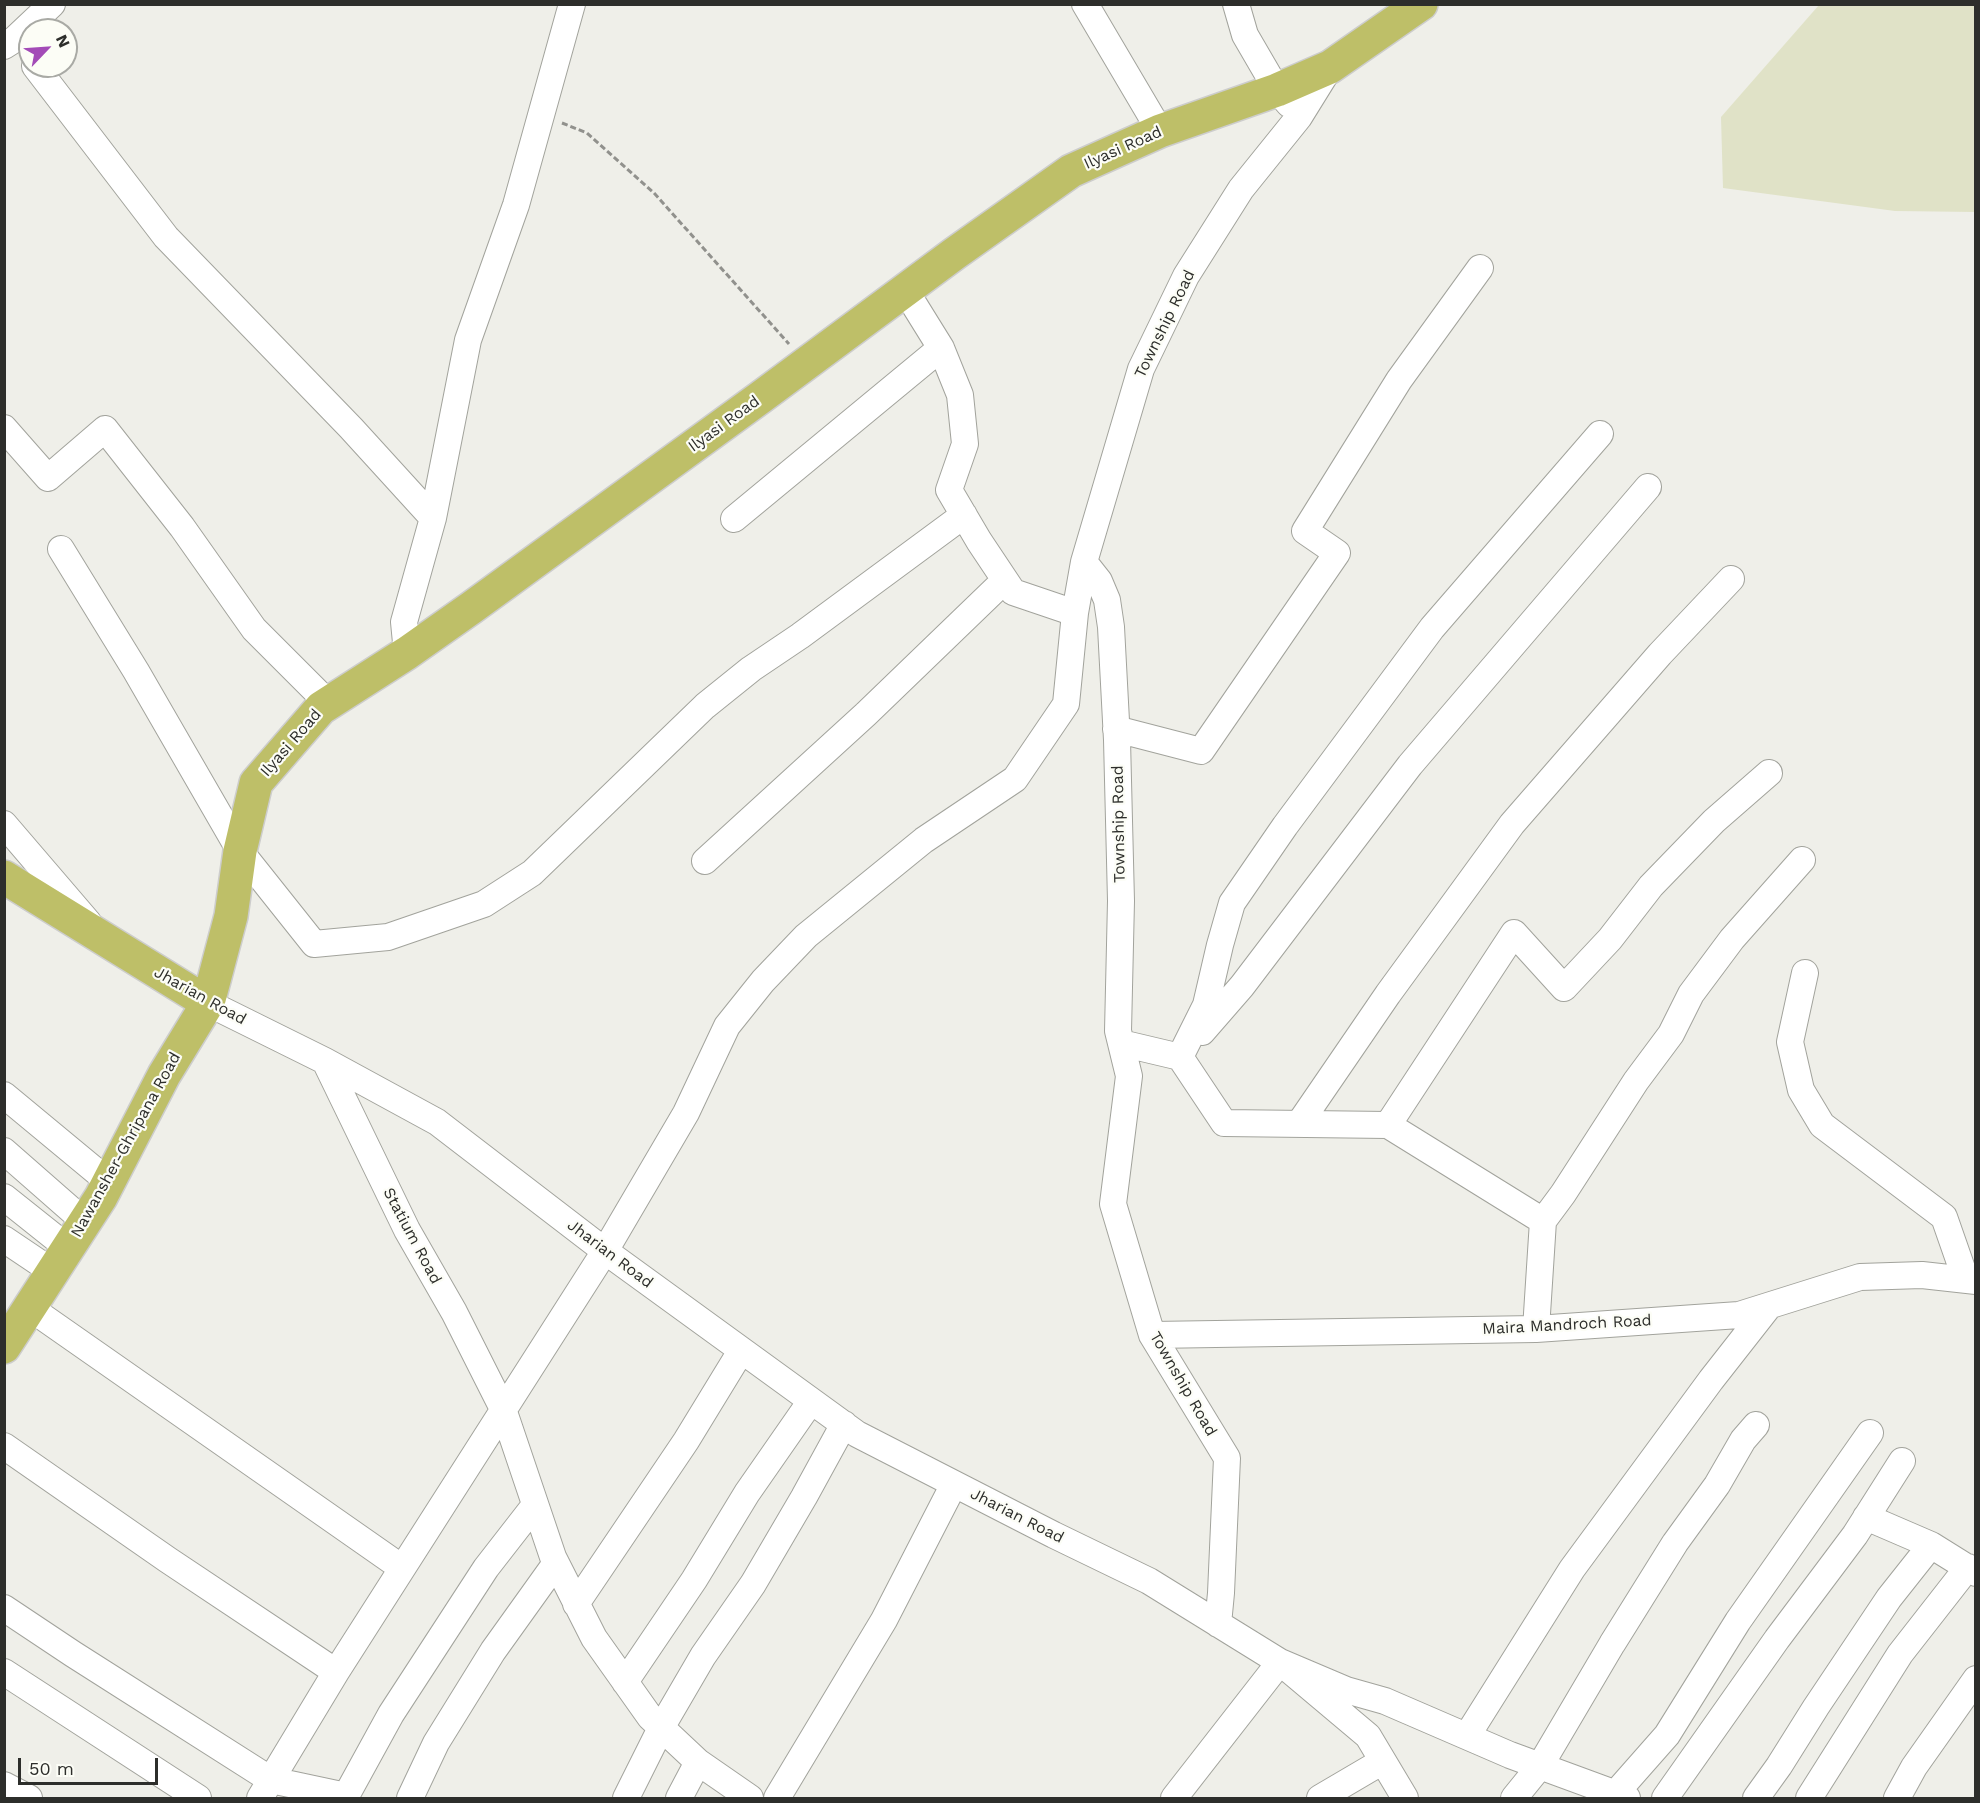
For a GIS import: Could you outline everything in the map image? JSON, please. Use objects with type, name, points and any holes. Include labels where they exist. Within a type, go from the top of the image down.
[{"type":"main road","name":"Ilyasi Road","points":[[208,1004],[231,916],[240,851],[256,783],[321,708],[407,653],[1071,171],[1160,131],[1277,90],[1330,67],[1421,4]]},
{"type":"main road","name":"Jharian Road","points":[[4,877],[208,1004]]},
{"type":"main road","name":"Nawansher-Ghripana Road","points":[[4,1347],[109,1182],[164,1075],[208,1004]]},
{"type":"street","points":[[13,43],[52,4]]},
{"type":"street","points":[[407,653],[404,622],[434,518],[468,340],[516,205],[572,4]]},
{"type":"street","points":[[1084,4],[1160,131]]},
{"type":"street","points":[[1236,4],[1245,35],[1277,90],[1299,117]]},
{"type":"street","name":"Township Road","points":[[1218,1624],[1227,1458],[1152,1335],[1113,1204],[1129,1076],[1119,1031],[1121,901],[1116,729],[1111,627],[1107,600],[1099,581],[1084,562],[1141,369],[1186,276],[1241,189],[1299,117],[1330,67]]},
{"type":"street","points":[[45,78],[166,237],[351,428],[434,518]]},
{"type":"street","points":[[1116,729],[1202,751],[1337,553],[1305,531],[1400,380],[1480,268]]},
{"type":"street","points":[[906,290],[941,348],[960,395],[965,444],[949,490],[1013,592],[1076,613]]},
{"type":"street","points":[[734,519],[941,348]]},
{"type":"street","points":[[4,428],[48,478],[105,429],[182,527],[254,629],[328,703]]},
{"type":"street","points":[[1180,1057],[1206,1005],[1232,903],[1285,826],[1432,628],[1600,434]]},
{"type":"street","points":[[1180,1057],[1242,986],[1410,765],[1648,487]]},
{"type":"street","points":[[61,549],[136,671],[240,851],[314,944],[388,937],[484,904],[532,873],[705,706],[752,669],[964,515]]},
{"type":"street","points":[[265,1790],[336,1672],[606,1251],[686,1113],[727,1026],[763,981],[806,936],[915,847],[1015,779],[1066,704],[1084,562]]},
{"type":"street","points":[[1299,1124],[1388,994],[1512,824],[1660,654],[1731,579]]},
{"type":"street","points":[[705,861],[866,714],[1005,580]]},
{"type":"street","points":[[1388,1125],[1514,933],[1564,988],[1610,939],[1651,886],[1714,821],[1769,773]]},
{"type":"street","points":[[4,824],[100,937]]},
{"type":"street","points":[[1536,1329],[1543,1221],[1671,1034],[1691,994],[1732,939],[1802,860]]},
{"type":"street","points":[[1805,973],[1790,1042],[1801,1090],[1822,1125],[1944,1217],[1971,1280]]},
{"type":"street","name":"Jharian Road","points":[[208,1004],[325,1060],[437,1122],[606,1251],[857,1434],[1149,1581],[1280,1662]]},
{"type":"street","points":[[1121,1043],[1180,1057],[1224,1123],[1388,1125],[1543,1221]]},
{"type":"street","name":"Statium Road","points":[[325,1060],[407,1230],[454,1312],[503,1409],[556,1563],[594,1638],[650,1717],[698,1762],[750,1798]]},
{"type":"street","points":[[4,1095],[109,1182]]},
{"type":"street","points":[[4,1151],[69,1247]]},
{"type":"street","points":[[4,1197],[69,1247]]},
{"type":"street","points":[[4,1239],[69,1247]]},
{"type":"street","name":"Maira Mandroch Road","points":[[1152,1335],[1536,1329],[1739,1315],[1860,1278],[1922,1275],[1971,1280]]},
{"type":"street","points":[[1467,1736],[1572,1569],[1768,1306]]},
{"type":"street","points":[[30,1308],[402,1568]]},
{"type":"street","points":[[576,1604],[686,1441],[741,1351]]},
{"type":"street","points":[[625,1682],[694,1580],[747,1493],[812,1401]]},
{"type":"street","points":[[626,1798],[661,1728],[703,1656],[753,1584],[844,1424]]},
{"type":"street","points":[[1514,1798],[1540,1766],[1675,1543],[1717,1485],[1743,1440],[1756,1425]]},
{"type":"street","points":[[1280,1662],[1346,1690],[1385,1701],[1604,1794],[1666,1735],[1738,1621],[1870,1433]]},
{"type":"street","points":[[4,1446],[168,1560],[336,1672]]},
{"type":"street","points":[[1665,1798],[1866,1517],[1902,1461]]},
{"type":"street","points":[[777,1798],[884,1620],[954,1484]]},
{"type":"street","points":[[4,1608],[265,1790],[346,1796],[391,1714],[486,1568],[536,1506]]},
{"type":"street","points":[[1809,1798],[1900,1654],[1972,1570],[1931,1545],[1866,1517]]},
{"type":"street","points":[[1756,1798],[1889,1598],[1931,1545]]},
{"type":"street","points":[[410,1798],[436,1743],[493,1652],[556,1563]]},
{"type":"street","points":[[1280,1662],[1368,1736],[1405,1798]]},
{"type":"street","points":[[1174,1798],[1280,1662]]},
{"type":"street","points":[[4,1672],[198,1798]]},
{"type":"street","points":[[1897,1798],[1914,1767],[1976,1679]]},
{"type":"street","points":[[1320,1798],[1383,1761]]},
{"type":"street","points":[[679,1798],[698,1762]]},
{"type":"street","points":[[4,1785],[29,1798]]},
{"type":"path","points":[[540,114],[587,133],[654,193],[806,364]]},
{"type":"green space","points":[[1819,5],[1975,5],[1975,212],[1895,211],[1723,188],[1721,117]]}]
